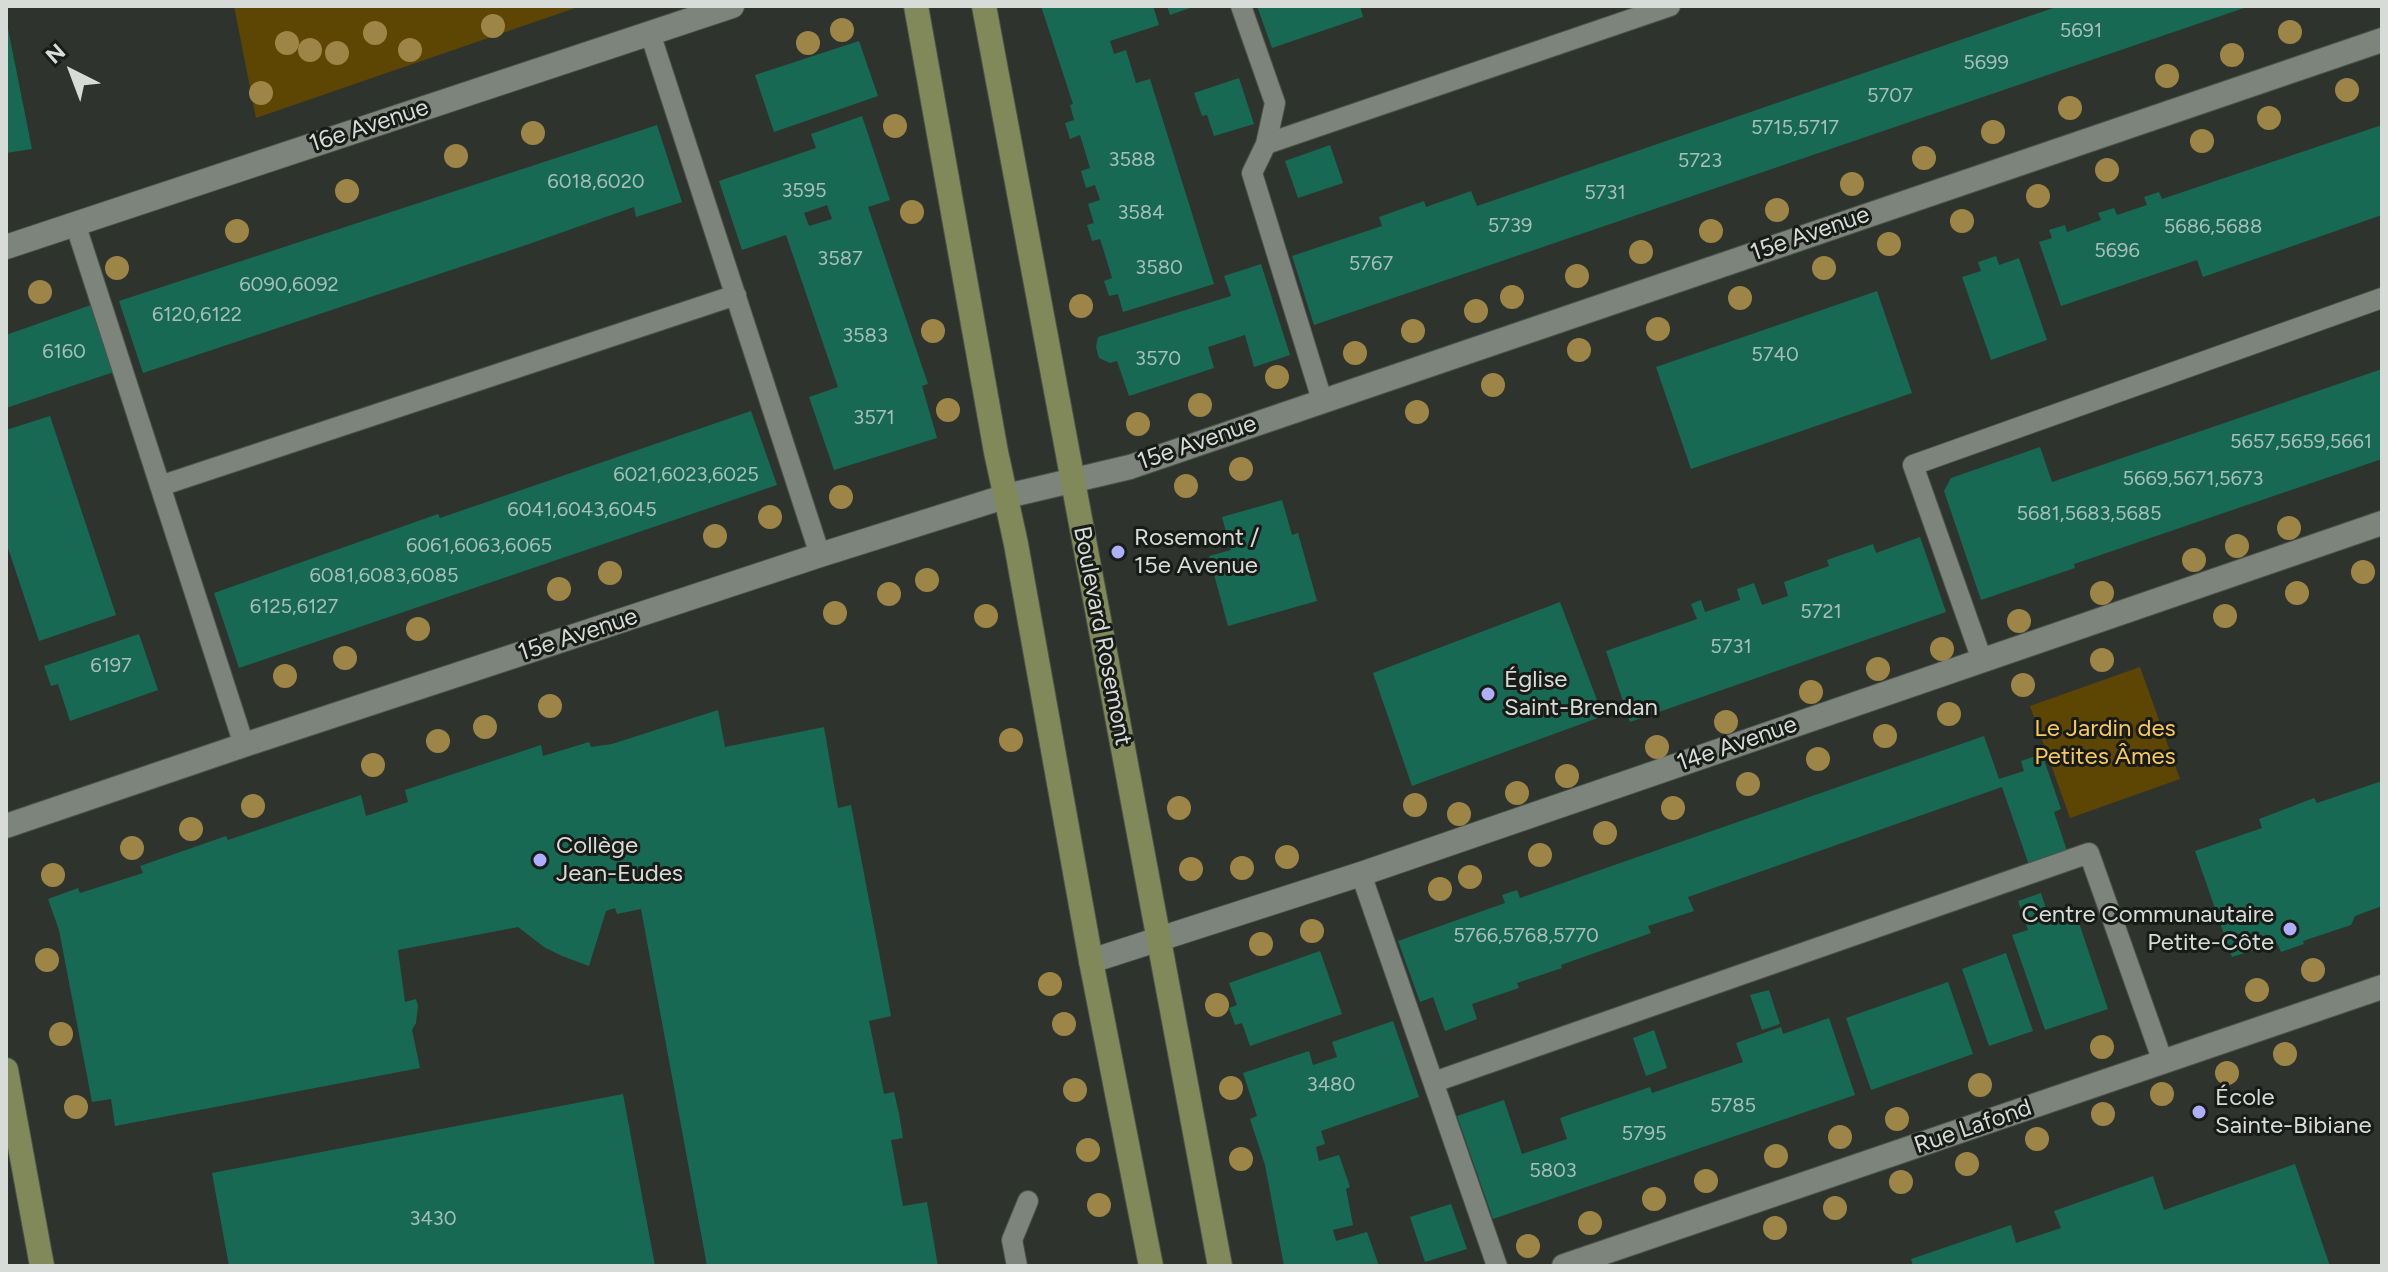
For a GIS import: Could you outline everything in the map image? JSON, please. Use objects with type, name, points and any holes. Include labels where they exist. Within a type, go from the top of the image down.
[{"type":"main road","points":[[916,6],[996,452],[1007,496],[1091,961],[1151,1266]]},
{"type":"main road","name":"Boulevard Rosemont","points":[[984,6],[1220,1266]]},
{"type":"main road","points":[[6,1070],[14,1160],[42,1266]]},
{"type":"street","name":"16e Avenue","points":[[6,247],[732,6]]},
{"type":"street","name":"15e Avenue","points":[[6,826],[820,555],[1007,496],[1130,467],[2382,40]]},
{"type":"street","name":"14e Avenue","points":[[1091,961],[1361,874],[2382,523]]},
{"type":"street","name":"Rue Lafond","points":[[1564,1266],[2382,987]]},
{"type":"lane","points":[[1241,6],[1275,103],[1266,144],[1252,173],[1322,400]]},
{"type":"lane","points":[[1266,144],[1670,6]]},
{"type":"lane","points":[[650,33],[820,555]]},
{"type":"lane","points":[[75,223],[244,745]]},
{"type":"lane","points":[[160,486],[736,295]]},
{"type":"lane","points":[[1982,660],[1913,465],[2382,298]]},
{"type":"lane","points":[[1434,1082],[2089,853],[2163,1062]]},
{"type":"lane","points":[[1361,874],[1497,1266]]},
{"type":"lane","points":[[1017,1266],[1012,1240],[1028,1201]]},
{"type":"green space","points":[[234,6],[581,6],[256,118]]},
{"type":"green space","name":"Le Jardin des Petites Âmes","points":[[2140,667],[2180,779],[2070,818],[2030,706]]},
{"type":"building","points":[[1041,6],[1153,6],[1159,25],[1110,41],[1114,54],[1126,50],[1136,83],[1150,79],[1214,284],[1123,312],[1118,294],[1109,296],[1104,281],[1112,278],[1106,258],[1100,239],[1092,241],[1087,225],[1094,223],[1088,204],[1100,200],[1095,185],[1086,188],[1081,171],[1090,168],[1080,135],[1070,139],[1065,123],[1074,120],[1070,105],[1073,104]]},
{"type":"building","points":[[1167,6],[1193,6],[1193,7],[1170,15]]},
{"type":"building","points":[[1257,6],[1360,6],[1363,17],[1272,48]]},
{"type":"building","points":[[2059,6],[2247,7],[1314,325],[1292,256],[1382,226],[1379,217],[1424,201],[1426,207],[1471,191],[1477,206]]},
{"type":"building","points":[[6,19],[32,149],[6,153]]},
{"type":"building","points":[[859,41],[878,96],[774,132],[755,75]]},
{"type":"building","points":[[1239,78],[1254,124],[1214,136],[1207,115],[1202,116],[1194,93]]},
{"type":"building","points":[[862,116],[890,200],[868,207],[928,384],[922,386],[937,438],[834,470],[809,397],[838,387],[786,235],[742,250],[719,181],[816,148],[811,134]],"holes":[[[827,205],[832,219],[809,226],[804,213]]]},
{"type":"building","points":[[657,125],[682,202],[636,217],[634,207],[143,373],[119,301]]},
{"type":"building","points":[[2382,125],[2382,215],[2203,277],[2197,260],[2061,306],[2039,242],[2052,238],[2049,230],[2065,225],[2067,232],[2101,220],[2098,213],[2114,208],[2117,215],[2147,205],[2144,197],[2159,192],[2162,199]]},
{"type":"building","points":[[1330,145],[1343,183],[1298,198],[1285,161]]},
{"type":"building","points":[[1996,256],[1999,265],[2019,258],[2047,340],[1991,360],[1962,277],[1981,271],[1978,262]]},
{"type":"building","points":[[1261,264],[1290,355],[1254,367],[1245,335],[1208,347],[1214,368],[1129,396],[1117,361],[1110,363],[1099,358],[1096,347],[1098,337],[1231,296],[1224,276]]},
{"type":"building","points":[[1877,291],[1912,393],[1691,469],[1656,367]]},
{"type":"building","points":[[91,305],[114,372],[6,408],[6,335]]},
{"type":"building","points":[[2382,369],[2382,459],[2074,564],[2075,568],[1981,600],[1944,491],[1951,478],[2040,447],[2052,482]]},
{"type":"building","points":[[751,411],[777,485],[239,668],[214,593],[438,514],[440,518]]},
{"type":"building","points":[[50,416],[116,615],[39,641],[6,542],[6,430]]},
{"type":"building","points":[[1282,500],[1292,535],[1298,533],[1317,601],[1228,626],[1209,556],[1231,550],[1222,517]]},
{"type":"building","points":[[1920,537],[1946,612],[1630,722],[1606,651],[1697,619],[1691,604],[1701,600],[1705,612],[1740,600],[1737,589],[1754,583],[1762,605],[1788,596],[1784,582],[1829,566],[1827,560],[1873,544],[1876,553]]},
{"type":"building","name":"Église Saint-Brendan","points":[[1560,602],[1603,716],[1412,786],[1373,673]]},
{"type":"building","points":[[139,634],[158,690],[70,721],[58,684],[51,686],[44,666]]},
{"type":"building","points":[[718,710],[725,747],[824,727],[838,808],[851,805],[891,1016],[869,1021],[884,1094],[894,1092],[899,1114],[903,1138],[891,1140],[903,1206],[927,1202],[938,1266],[707,1266],[641,909],[617,914],[615,908],[606,911],[589,966],[544,947],[518,927],[398,950],[405,1002],[416,999],[418,1006],[412,1030],[420,1068],[115,1126],[111,1099],[92,1102],[59,930],[48,899],[78,888],[80,893],[143,873],[140,866],[361,795],[366,816],[408,802],[405,790],[541,745],[543,756],[589,742],[591,747],[612,744]]},
{"type":"building","points":[[1984,736],[1999,779],[2024,771],[2021,761],[2042,754],[2061,809],[2054,812],[2067,851],[2029,865],[2002,787],[1688,897],[1694,911],[1648,926],[1651,933],[1561,965],[1562,968],[1517,983],[1519,988],[1472,1004],[1477,1019],[1445,1031],[1433,997],[1420,1002],[1398,941],[1505,903],[1502,895],[1517,890],[1520,898]]},
{"type":"building","points":[[2382,781],[2382,906],[2355,916],[2351,925],[2281,952],[2277,943],[2232,957],[2195,851],[2262,828],[2259,819],[2314,798],[2317,803]]},
{"type":"building","points":[[2041,893],[2048,915],[2059,911],[2061,918],[2076,914],[2108,1009],[2045,1030],[2012,935],[2028,930],[2018,901]]},
{"type":"building","points":[[1320,951],[1342,1014],[1250,1046],[1242,1023],[1235,1025],[1229,1008],[1237,1005],[1229,983]]},
{"type":"building","points":[[2006,953],[2033,1031],[1989,1046],[1962,969]]},
{"type":"building","points":[[1948,982],[1973,1054],[1871,1090],[1846,1018]]},
{"type":"building","points":[[1769,990],[1780,1024],[1762,1030],[1750,995]]},
{"type":"building","points":[[1829,1018],[1855,1095],[1493,1219],[1457,1116],[1504,1100],[1522,1154],[1567,1139],[1560,1118],[1650,1087],[1652,1093],[1743,1062],[1736,1043],[1781,1027],[1783,1034]]},
{"type":"building","points":[[1393,1021],[1419,1097],[1321,1131],[1325,1144],[1316,1147],[1319,1161],[1339,1155],[1350,1187],[1346,1189],[1353,1225],[1333,1230],[1336,1241],[1367,1232],[1379,1266],[1284,1266],[1265,1165],[1250,1119],[1257,1116],[1243,1073],[1309,1051],[1313,1065],[1337,1057],[1332,1042]]},
{"type":"building","points":[[1654,1030],[1667,1068],[1646,1076],[1633,1038]]},
{"type":"building","points":[[623,1094],[655,1266],[229,1266],[212,1173]]},
{"type":"building","points":[[2295,1164],[2330,1266],[1913,1266],[1911,1259],[2011,1225],[2016,1243],[2061,1228],[2054,1211],[2153,1176],[2164,1210]]},
{"type":"building","points":[[1451,1204],[1467,1249],[1425,1262],[1410,1217]]},
{"type":"place","name":"Rosemont / 15e Avenue","points":[[1118,552]]},
{"type":"place","name":"Église Saint-Brendan","points":[[1488,694]]},
{"type":"place","name":"Collège Jean-Eudes","points":[[540,860]]},
{"type":"place","name":"Centre Communautaire Petite-Côte","points":[[2290,929]]},
{"type":"place","name":"École Sainte-Bibiane","points":[[2199,1112]]}]
